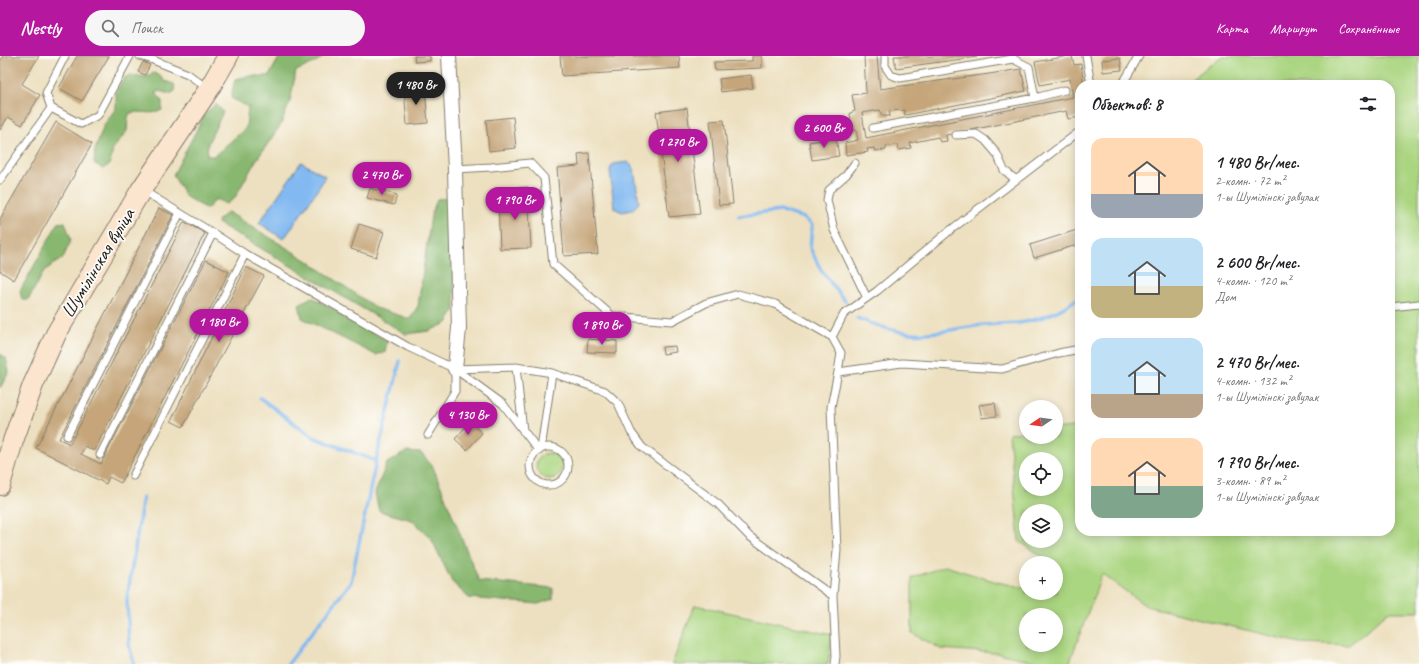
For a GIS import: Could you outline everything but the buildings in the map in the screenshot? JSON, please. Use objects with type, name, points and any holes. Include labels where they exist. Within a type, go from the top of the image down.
[{"type":"main road","name":"Шумілінская вуліца","points":[[0,486],[13,441],[33,385],[56,334],[141,190],[228,56]]},
{"type":"street","points":[[450,56],[455,169],[459,328],[455,369]]},
{"type":"lane","points":[[65,56],[46,93],[51,108],[81,124],[98,115],[130,56]]},
{"type":"lane","points":[[140,56],[188,74],[208,89]]},
{"type":"lane","points":[[885,56],[886,66],[891,75],[900,78],[1013,57],[1029,67],[1035,98]]},
{"type":"lane","points":[[1086,56],[1090,80]]},
{"type":"lane","points":[[1125,80],[1139,56]]},
{"type":"lane","points":[[873,128],[1035,98],[1065,90]]},
{"type":"lane","points":[[0,180],[51,108]]},
{"type":"lane","points":[[956,135],[976,134],[985,140],[997,154],[1004,170],[1016,180]]},
{"type":"lane","points":[[832,337],[844,314],[867,298],[1075,135]]},
{"type":"lane","points":[[855,162],[846,175],[829,190],[827,200],[834,230],[867,298]]},
{"type":"lane","points":[[455,169],[530,163],[544,178],[553,264],[612,316],[672,321],[706,303],[738,294],[775,304],[832,337],[841,353],[830,407],[837,550],[834,596],[835,664]]},
{"type":"lane","points":[[141,190],[245,254],[408,347],[455,369],[504,404],[523,431],[540,450]]},
{"type":"lane","points":[[67,436],[180,213]]},
{"type":"lane","points":[[100,455],[213,233]]},
{"type":"lane","points":[[133,476],[245,254]]},
{"type":"lane","points":[[1395,306],[1419,304]]},
{"type":"lane","points":[[838,372],[902,363],[1002,369],[1075,350]]},
{"type":"lane","points":[[455,369],[516,367],[552,373],[605,391],[618,403],[631,432],[642,447],[718,504],[749,536],[834,596]]},
{"type":"lane","points":[[516,367],[523,431]]},
{"type":"lane","points":[[428,435],[455,391],[455,369]]},
{"type":"lane","points":[[540,450],[548,447],[556,449],[562,453],[566,459],[568,466],[566,473],[556,484],[542,484],[536,480],[530,467],[531,459],[540,450],[552,373]]},
{"type":"green space","points":[[280,56],[325,56],[296,71],[290,102],[280,126],[255,162],[234,199],[226,204],[216,199],[207,209],[186,197],[173,175],[205,114],[216,104],[223,112],[208,143],[207,156],[214,156],[246,128],[248,107],[231,98],[235,79],[250,76],[269,76]]},
{"type":"green space","points":[[1222,56],[1419,56],[1419,612],[1388,612],[1349,645],[1300,643],[1146,606],[1102,574],[1069,664],[1048,664],[997,653],[941,649],[912,633],[912,578],[945,566],[997,582],[1019,587],[1019,600],[1063,600],[1063,556],[1042,556],[1030,548],[1063,548],[1063,504],[1019,504],[1019,541],[1009,433],[1019,432],[1019,444],[1063,444],[1063,428],[1075,427],[1075,536],[1395,536],[1395,80],[1191,80]]},
{"type":"green space","points":[[154,73],[160,76],[164,81],[174,84],[175,91],[170,94],[159,91],[156,93],[162,101],[162,110],[158,112],[130,113],[128,117],[127,131],[113,149],[110,164],[103,169],[94,163],[95,150],[104,125],[116,108],[116,92],[124,78],[130,75],[146,77]]},
{"type":"green space","points":[[452,198],[455,309],[447,323],[429,331],[406,334],[218,223],[219,219],[228,212],[308,261],[376,308],[410,319],[418,306],[431,216],[437,199]]},
{"type":"green space","points":[[65,222],[71,240],[63,258],[45,270],[28,300],[22,300],[20,291],[58,223]]},
{"type":"green space","points":[[312,297],[387,341],[385,352],[376,355],[302,318],[299,304]]},
{"type":"green space","points":[[0,354],[6,358],[9,372],[0,388]]},
{"type":"green space","points":[[406,452],[421,453],[433,467],[479,581],[553,588],[553,599],[538,604],[469,598],[452,582],[431,538],[412,520],[379,511],[375,493],[387,463]]},
{"type":"green space","points":[[549,453],[558,457],[562,466],[558,475],[549,479],[540,475],[536,466],[540,457]]},
{"type":"green space","points":[[695,605],[832,635],[828,664],[672,664]]},
{"type":"water","points":[[301,162],[325,176],[322,183],[286,236],[282,238],[259,223]]},
{"type":"water","points":[[628,162],[634,168],[639,203],[632,210],[622,212],[614,208],[610,170],[613,164]]},
{"type":"waterway","points":[[739,216],[781,211],[804,218],[812,225],[810,248],[821,270],[845,301]]},
{"type":"waterway","points":[[857,318],[896,331],[909,333],[934,332],[981,325],[1027,322],[1051,314],[1075,300]]},
{"type":"waterway","points":[[288,664],[351,582],[376,461],[400,361]]},
{"type":"waterway","points":[[260,398],[313,437],[376,461]]},
{"type":"waterway","points":[[134,664],[129,644],[127,599],[143,497]]}]
